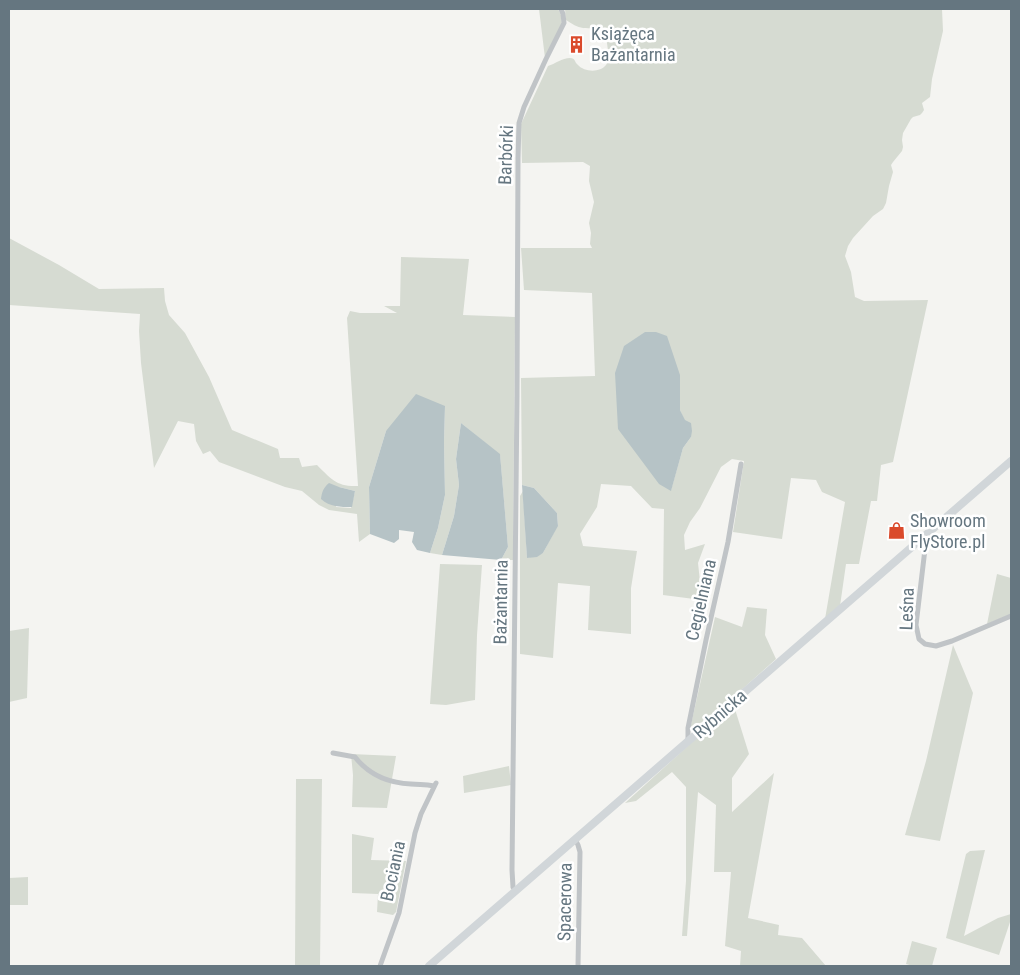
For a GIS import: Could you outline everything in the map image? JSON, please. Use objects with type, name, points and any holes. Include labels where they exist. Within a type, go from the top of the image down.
[{"type":"main road","name":"Rybnicka","points":[[429,966],[1011,461]]},
{"type":"street","name":"Barbórki","points":[[516,314],[519,123],[542,67],[564,24],[564,14],[561,9]]},
{"type":"street","name":"Bażantarnia","points":[[515,890],[512,870],[517,396],[516,314]]},
{"type":"street","name":"Cegielniana","points":[[688,742],[688,728],[728,542],[741,464]]},
{"type":"street","name":"Leśna","points":[[921,540],[924,549],[924,564],[916,625],[919,639],[925,644],[936,646],[1011,616]]},
{"type":"street","name":"Bociania","points":[[333,752],[356,757],[372,774],[396,783],[435,784],[421,814],[415,833],[399,913],[380,966]]},
{"type":"street","name":"Spacerowa","points":[[574,840],[580,852],[578,966]]},
{"type":"shaded area","points":[[539,9],[558,9],[561,15],[562,25],[545,58]]},
{"type":"shaded area","points":[[565,9],[942,9],[943,31],[932,79],[930,97],[922,103],[924,110],[922,113],[911,119],[903,133],[902,151],[891,165],[893,172],[883,209],[873,216],[853,238],[845,256],[851,272],[855,297],[864,301],[928,300],[893,462],[881,465],[877,501],[871,501],[859,564],[846,564],[840,606],[825,619],[845,502],[822,492],[816,480],[791,478],[782,539],[733,532],[744,461],[732,459],[721,467],[684,535],[685,550],[705,544],[698,563],[702,600],[663,595],[664,509],[652,508],[631,486],[601,484],[597,507],[580,534],[583,546],[637,551],[631,588],[631,634],[588,630],[590,586],[558,583],[553,658],[520,654],[520,496],[523,491],[527,558],[543,553],[558,525],[557,513],[534,488],[522,485],[521,378],[595,376],[592,293],[524,290],[521,248],[592,248],[590,244],[591,233],[589,223],[594,202],[589,181],[590,166],[583,162],[522,163],[521,124],[548,66],[570,58],[584,69],[592,71],[603,68],[608,62],[607,43],[605,36],[600,30],[579,27],[566,20]],"holes":[[[680,375],[680,410],[691,437],[683,448],[671,490]]]},
{"type":"shaded area","points":[[9,238],[99,289],[164,288],[169,315],[185,333],[209,377],[232,430],[278,449],[280,458],[299,458],[302,467],[317,465],[335,481],[345,485],[358,486],[347,318],[350,311],[360,313],[397,313],[384,306],[400,306],[401,257],[469,259],[463,315],[515,317],[513,560],[501,560],[508,547],[500,455],[461,423],[456,459],[459,485],[454,516],[442,555],[430,553],[445,495],[445,406],[386,431],[369,487],[370,534],[359,542],[357,514],[329,510],[319,505],[302,491],[285,487],[219,462],[210,451],[203,454],[196,441],[194,424],[178,421],[154,468],[141,363],[140,314],[9,305]],"holes":[[[339,487],[355,491],[351,508],[336,507]]]},
{"type":"shaded area","points":[[645,332],[656,332],[667,336],[680,375],[680,410],[685,420],[691,423],[691,437],[683,448],[671,491],[659,484],[618,429],[615,373],[624,346]]},
{"type":"shaded area","points":[[416,394],[445,406],[445,495],[430,553],[417,550],[412,542],[414,532],[399,530],[399,539],[394,543],[370,534],[369,487],[386,431]]},
{"type":"shaded area","points":[[461,423],[500,454],[508,547],[501,560],[442,555],[454,516],[459,485],[456,459]]},
{"type":"shaded area","points":[[329,483],[355,491],[352,507],[339,507],[324,502],[321,499],[323,490]]},
{"type":"shaded area","points":[[522,485],[534,488],[557,513],[558,526],[543,553],[537,557],[527,558]]},
{"type":"shaded area","points":[[440,564],[482,565],[475,700],[446,705],[430,704]]},
{"type":"shaded area","points":[[997,574],[1011,578],[1011,614],[987,624]]},
{"type":"shaded area","points":[[747,607],[767,609],[765,635],[776,659],[693,733],[690,729],[715,617],[742,627]]},
{"type":"shaded area","points":[[29,628],[27,698],[9,702],[9,631]]},
{"type":"shaded area","points":[[953,645],[973,693],[940,841],[905,835],[926,761]]},
{"type":"shaded area","points":[[734,706],[749,754],[732,778],[732,812],[774,773],[748,918],[779,925],[778,935],[802,938],[826,966],[740,966],[741,951],[725,946],[731,872],[714,872],[716,805],[698,792],[687,936],[682,936],[686,881],[686,787],[672,772],[636,801],[625,803]]},
{"type":"shaded area","points":[[351,754],[396,756],[387,808],[352,807],[353,775]]},
{"type":"shaded area","points":[[509,766],[511,785],[464,793],[463,776]]},
{"type":"shaded area","points":[[296,779],[322,779],[320,966],[295,966]]},
{"type":"shaded area","points":[[352,834],[374,838],[371,860],[406,861],[396,912],[393,915],[377,912],[378,894],[352,893]]},
{"type":"shaded area","points":[[985,850],[964,936],[998,918],[1011,914],[999,955],[946,938],[966,854],[970,851]]},
{"type":"shaded area","points":[[28,877],[28,905],[9,905],[9,878]]},
{"type":"shaded area","points":[[912,941],[937,948],[932,966],[906,964]]},
{"type":"place","name":"Książęca Bażantarnia","points":[[577,44]]},
{"type":"place","name":"Showroom FlyStore.pl","points":[[896,531]]}]
